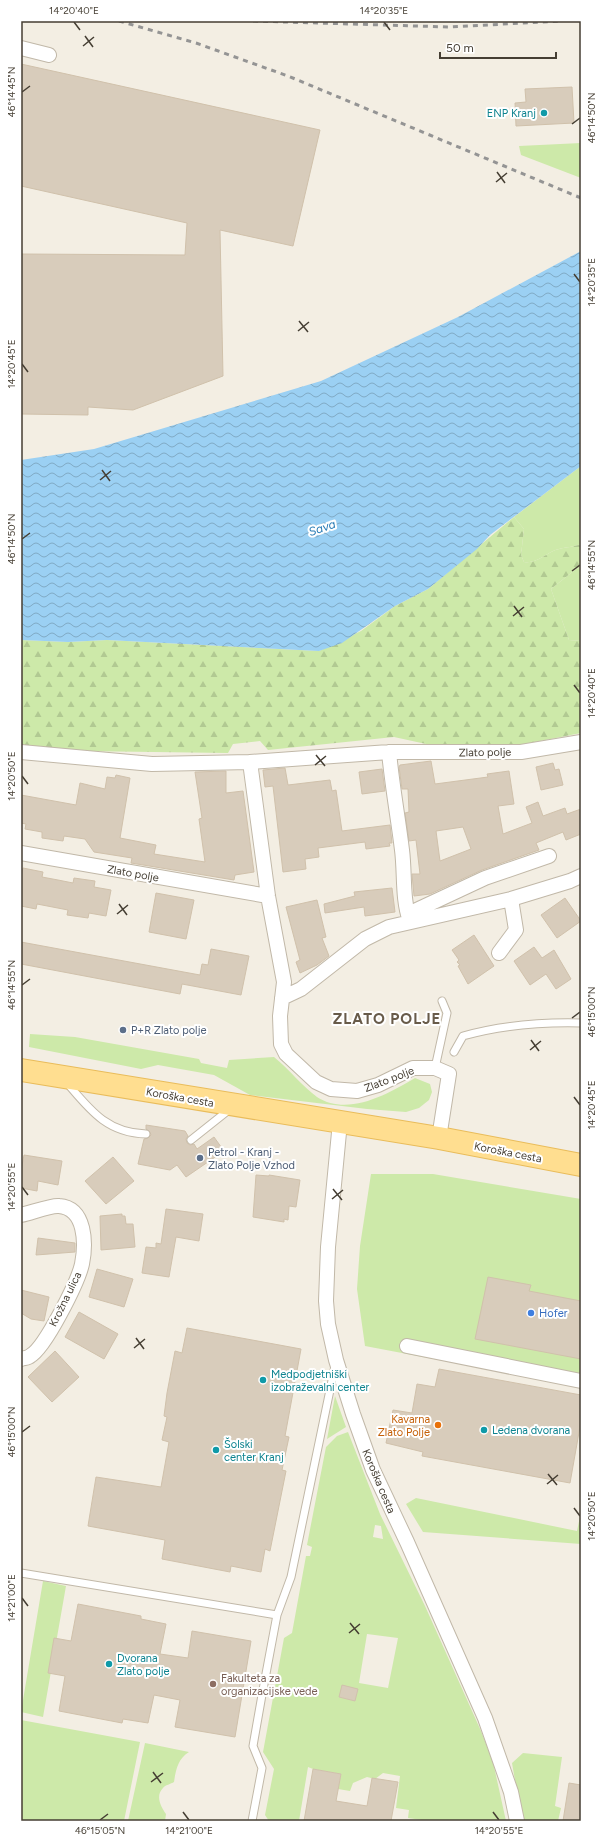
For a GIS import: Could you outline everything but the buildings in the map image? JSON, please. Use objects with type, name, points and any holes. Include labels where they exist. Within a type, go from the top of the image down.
[{"type":"main road","name":"Koroška cesta","points":[[21,1070],[439,1138],[581,1165]]},
{"type":"street","points":[[21,48],[49,55]]},
{"type":"street","name":"Zlato polje","points":[[21,752],[152,764],[250,762],[389,752],[521,752],[581,742]]},
{"type":"street","points":[[389,752],[409,918]]},
{"type":"street","name":"Zlato polje","points":[[250,762],[268,896],[284,982],[280,1016],[281,1044],[286,1054],[316,1082],[331,1089],[357,1091],[378,1085],[413,1068],[435,1068]]},
{"type":"street","name":"Zlato polje","points":[[21,853],[268,896]]},
{"type":"street","points":[[282,998],[301,989],[365,939],[409,918],[485,878],[549,856]]},
{"type":"street","points":[[409,918],[445,915],[511,899],[570,881],[581,876]]},
{"type":"street","points":[[500,953],[516,930],[511,899]]},
{"type":"street","points":[[435,1068],[449,1074],[439,1138]]},
{"type":"street","name":"Koroška cesta","points":[[340,1122],[328,1247],[326,1301],[328,1324],[336,1360],[373,1470],[407,1542],[485,1718],[511,1792],[517,1821]]},
{"type":"street","name":"Krožna ulica","points":[[21,1215],[59,1206],[70,1210],[80,1220],[83,1236],[82,1264],[62,1310],[47,1336],[30,1356],[21,1359]]},
{"type":"street","points":[[407,1346],[581,1381]]},
{"type":"lane","points":[[435,1068],[447,1013],[442,1001]]},
{"type":"lane","points":[[454,1052],[463,1036],[490,1028],[543,1022],[581,1023]]},
{"type":"lane","points":[[61,1076],[92,1112],[110,1126],[132,1133],[146,1134]]},
{"type":"lane","points":[[191,1140],[235,1106]]},
{"type":"lane","points":[[252,1821],[262,1768],[253,1746],[278,1615],[291,1577],[336,1360]]},
{"type":"lane","points":[[21,1573],[278,1615]]},
{"type":"green space","points":[[581,143],[581,178],[521,155],[519,146]]},
{"type":"green space","points":[[581,466],[581,544],[562,548],[538,560],[524,562],[521,555],[524,529],[514,517]]},
{"type":"green space","points":[[514,517],[524,529],[521,555],[524,562],[538,560],[562,548],[581,544],[581,568],[576,569],[551,589],[569,640],[581,641],[581,733],[520,745],[449,749],[394,737],[268,750],[260,741],[233,744],[228,753],[79,751],[34,747],[21,744],[21,640],[68,642],[107,640],[319,651],[361,631],[395,606],[428,589]]},
{"type":"green space","points":[[581,568],[581,641],[569,640],[551,589],[576,569]]},
{"type":"green space","points":[[30,1034],[75,1037],[199,1059],[201,1063],[227,1068],[229,1060],[274,1057],[317,1097],[329,1103],[342,1105],[368,1101],[393,1091],[415,1078],[430,1084],[432,1092],[429,1100],[419,1108],[406,1112],[367,1109],[250,1095],[214,1075],[158,1065],[141,1069],[29,1047]]},
{"type":"green space","points":[[371,1174],[433,1174],[581,1199],[581,1387],[365,1346],[357,1289],[360,1246]]},
{"type":"green space","points":[[335,1396],[346,1427],[327,1439]]},
{"type":"green space","points":[[348,1432],[380,1514],[425,1606],[481,1731],[493,1762],[506,1821],[429,1821],[408,1818],[409,1810],[396,1808],[400,1776],[383,1773],[375,1779],[367,1777],[353,1783],[350,1791],[338,1789],[341,1774],[308,1767],[299,1821],[269,1821],[265,1815],[274,1769],[263,1752],[284,1638],[292,1633],[306,1556],[310,1556],[312,1547],[307,1545],[326,1447],[337,1436]],"holes":[[[375,1525],[381,1526],[383,1539],[373,1537]],[[367,1634],[398,1638],[388,1688],[359,1683]],[[358,1689],[355,1701],[339,1697]]]},
{"type":"green space","points":[[416,1498],[577,1531],[581,1512],[581,1544],[423,1532],[406,1504]]},
{"type":"green space","points":[[43,1581],[66,1586],[43,1717],[21,1712]]},
{"type":"green space","points":[[21,1720],[140,1742],[124,1821],[28,1821],[21,1819]]},
{"type":"green space","points":[[145,1743],[189,1752],[182,1758],[178,1765],[174,1782],[164,1787],[159,1794],[161,1805],[166,1814],[165,1821],[128,1821]]},
{"type":"green space","points":[[523,1753],[562,1757],[555,1806],[561,1808],[558,1821],[522,1821],[512,1763]]},
{"type":"water","name":"Sava","points":[[581,251],[581,466],[490,535],[477,549],[428,589],[395,606],[342,643],[319,651],[107,640],[68,642],[21,640],[21,460],[94,449],[321,381],[458,317]]},
{"type":"railway","points":[[119,21],[196,43],[288,76],[581,198]]},
{"type":"railway","points":[[253,21],[449,27],[561,21]]},
{"type":"place","name":"ENP Kranj","points":[[544,113]]},
{"type":"place","name":"P+R Zlato polje","points":[[123,1030]]},
{"type":"place","name":"Petrol - Kranj - Zlato Polje Vzhod","points":[[200,1158]]},
{"type":"place","name":"Hofer","points":[[531,1313]]},
{"type":"place","name":"Medpodjetniški izobraževalni center","points":[[263,1380]]},
{"type":"place","name":"Kavarna Zlato Polje","points":[[438,1425]]},
{"type":"place","name":"Ledena dvorana","points":[[484,1430]]},
{"type":"place","name":"Šolski center Kranj","points":[[216,1450]]},
{"type":"place","name":"Dvorana Zlato polje","points":[[109,1664]]},
{"type":"place","name":"Fakulteta za organizacijske vede","points":[[213,1684]]},
{"type":"district","name":"ZLATO POLJE","points":[[387,1019]]}]
